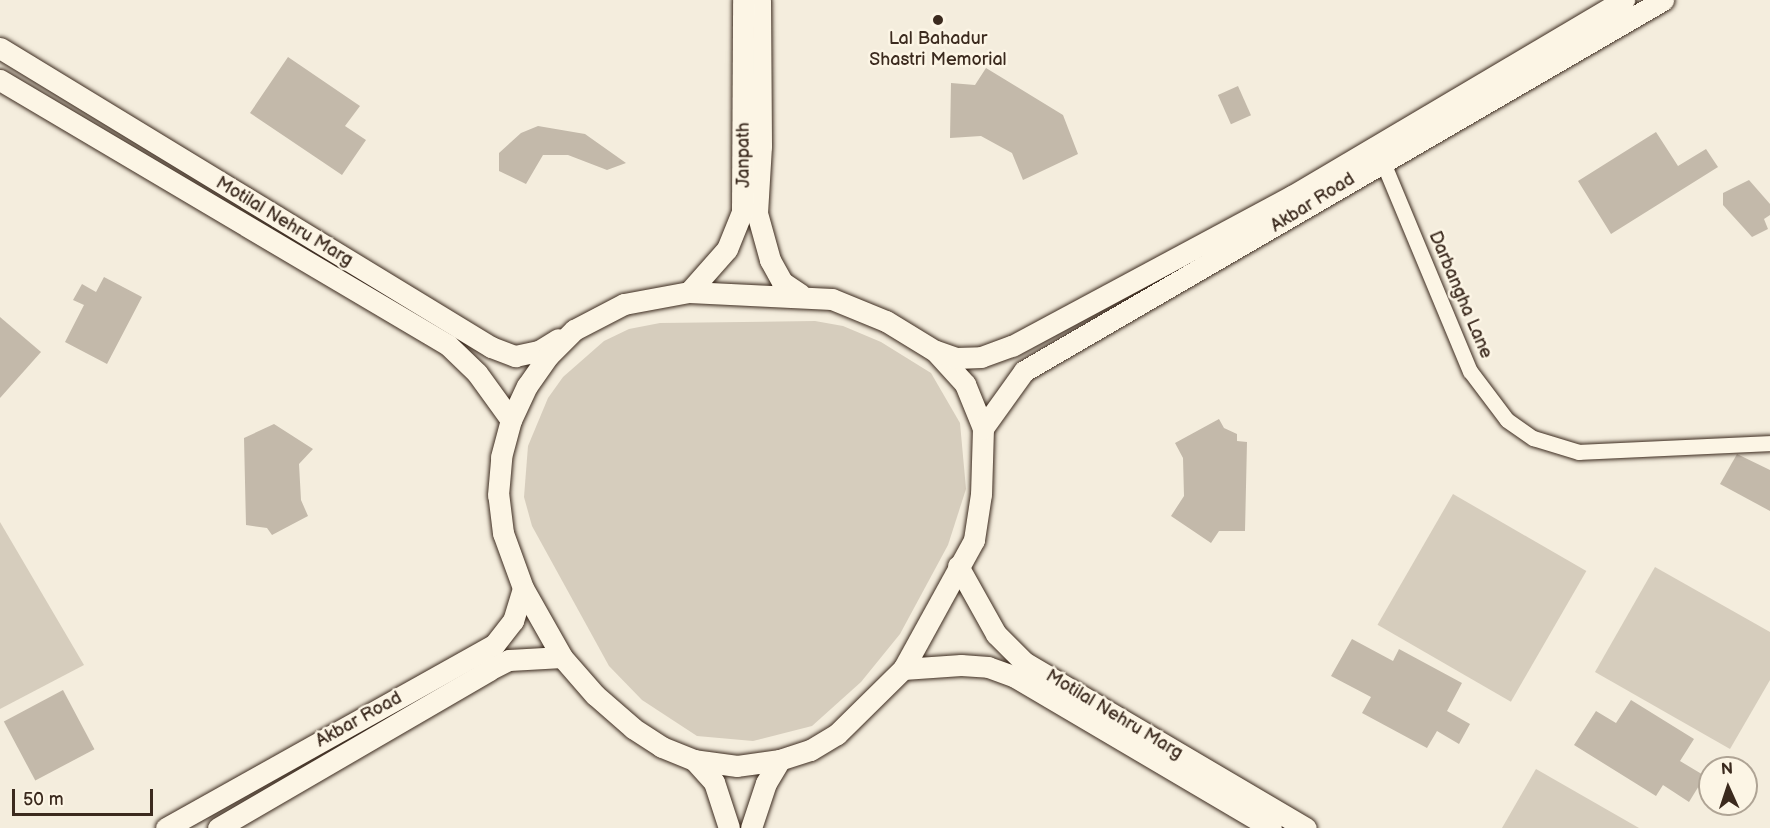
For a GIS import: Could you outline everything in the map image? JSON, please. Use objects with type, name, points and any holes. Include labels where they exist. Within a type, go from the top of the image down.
[{"type":"main road","name":"Janpath","points":[[689,292],[727,249],[742,213],[743,0]]},
{"type":"main road","name":"Janpath","points":[[760,0],[761,146],[757,213],[770,260],[782,282],[800,294]]},
{"type":"main road","name":"Akbar Road","points":[[935,351],[956,358],[981,357],[1012,346],[1292,196],[1624,0]]},
{"type":"main road","name":"Akbar Road","points":[[983,428],[1024,370],[1223,259],[1382,160],[1663,0]]},
{"type":"main road","name":"Motilal Nehru Marg","points":[[0,48],[491,347],[515,356],[539,351],[624,304],[689,292],[800,294],[832,299],[886,321],[935,351]]},
{"type":"main road","name":"Motilal Nehru Marg","points":[[0,81],[448,345],[477,374],[511,420]]},
{"type":"main road","points":[[574,330],[537,371],[511,420],[501,457],[498,495],[503,533],[523,588],[562,657],[595,695],[633,729],[694,760],[737,766],[780,760],[810,750],[837,734],[903,669],[974,540],[981,494],[983,428],[965,384],[935,351]]},
{"type":"main road","name":"Motilal Nehru Marg","points":[[958,566],[996,634],[1024,662],[1306,828]]},
{"type":"main road","name":"Akbar Road","points":[[166,828],[494,645],[513,621],[523,588]]},
{"type":"main road","name":"Akbar Road","points":[[218,828],[509,660],[562,657]]},
{"type":"main road","name":"Motilal Nehru Marg","points":[[903,669],[979,666],[1015,677],[1271,828]]},
{"type":"main road","points":[[694,760],[714,782],[729,828]]},
{"type":"main road","points":[[751,828],[766,783],[780,760]]},
{"type":"street","name":"Darbangha Lane","points":[[1382,160],[1470,371],[1507,420],[1533,438],[1579,452],[1770,443]]},
{"type":"shaded area","points":[[815,321],[843,326],[881,342],[931,373],[960,423],[966,489],[948,545],[900,634],[861,682],[812,726],[753,741],[697,736],[642,700],[609,666],[532,526],[524,497],[528,446],[548,398],[563,377],[604,341],[629,329],[660,323]]},
{"type":"shaded area","points":[[1453,494],[1586,571],[1511,702],[1378,625]]},
{"type":"shaded area","points":[[0,522],[84,665],[0,709]]},
{"type":"shaded area","points":[[1655,567],[1770,632],[1770,680],[1730,749],[1595,672]]},
{"type":"shaded area","points":[[1536,769],[1639,828],[1502,828]]},
{"type":"building","points":[[288,57],[360,106],[345,126],[366,140],[342,175],[250,113]]},
{"type":"building","points":[[986,68],[1063,115],[1078,154],[1023,180],[1012,153],[981,136],[950,138],[951,83],[975,85]]},
{"type":"building","points":[[1238,86],[1251,115],[1231,124],[1218,95]]},
{"type":"building","points":[[538,126],[585,134],[626,163],[607,170],[568,155],[543,155],[526,184],[499,171],[499,153],[521,133]]},
{"type":"building","points":[[1656,132],[1678,166],[1706,149],[1718,167],[1611,234],[1578,181]]},
{"type":"building","points":[[1749,180],[1770,204],[1770,215],[1764,219],[1768,229],[1752,237],[1723,205],[1723,193]]},
{"type":"building","points":[[104,277],[142,297],[107,364],[65,342],[84,305],[73,300],[82,284],[96,292]]},
{"type":"building","points":[[0,317],[41,352],[0,398]]},
{"type":"building","points":[[1219,419],[1224,428],[1237,434],[1237,441],[1247,442],[1245,531],[1219,531],[1211,543],[1171,516],[1184,496],[1183,458],[1175,443]]},
{"type":"building","points":[[274,424],[313,449],[299,464],[301,500],[308,516],[272,535],[267,528],[246,525],[244,438]]},
{"type":"building","points":[[1737,454],[1770,470],[1770,511],[1720,484]]},
{"type":"building","points":[[1352,639],[1393,661],[1399,649],[1462,683],[1447,711],[1470,724],[1459,744],[1437,731],[1427,748],[1362,713],[1371,697],[1331,676]]},
{"type":"building","points":[[63,690],[94,749],[35,781],[4,721]]},
{"type":"building","points":[[1631,700],[1694,739],[1680,761],[1698,772],[1698,787],[1689,802],[1663,785],[1656,796],[1574,745],[1596,711],[1616,723]]},
{"type":"place","name":"Lal Bahadur Shastri Memorial","points":[[938,20]]}]
